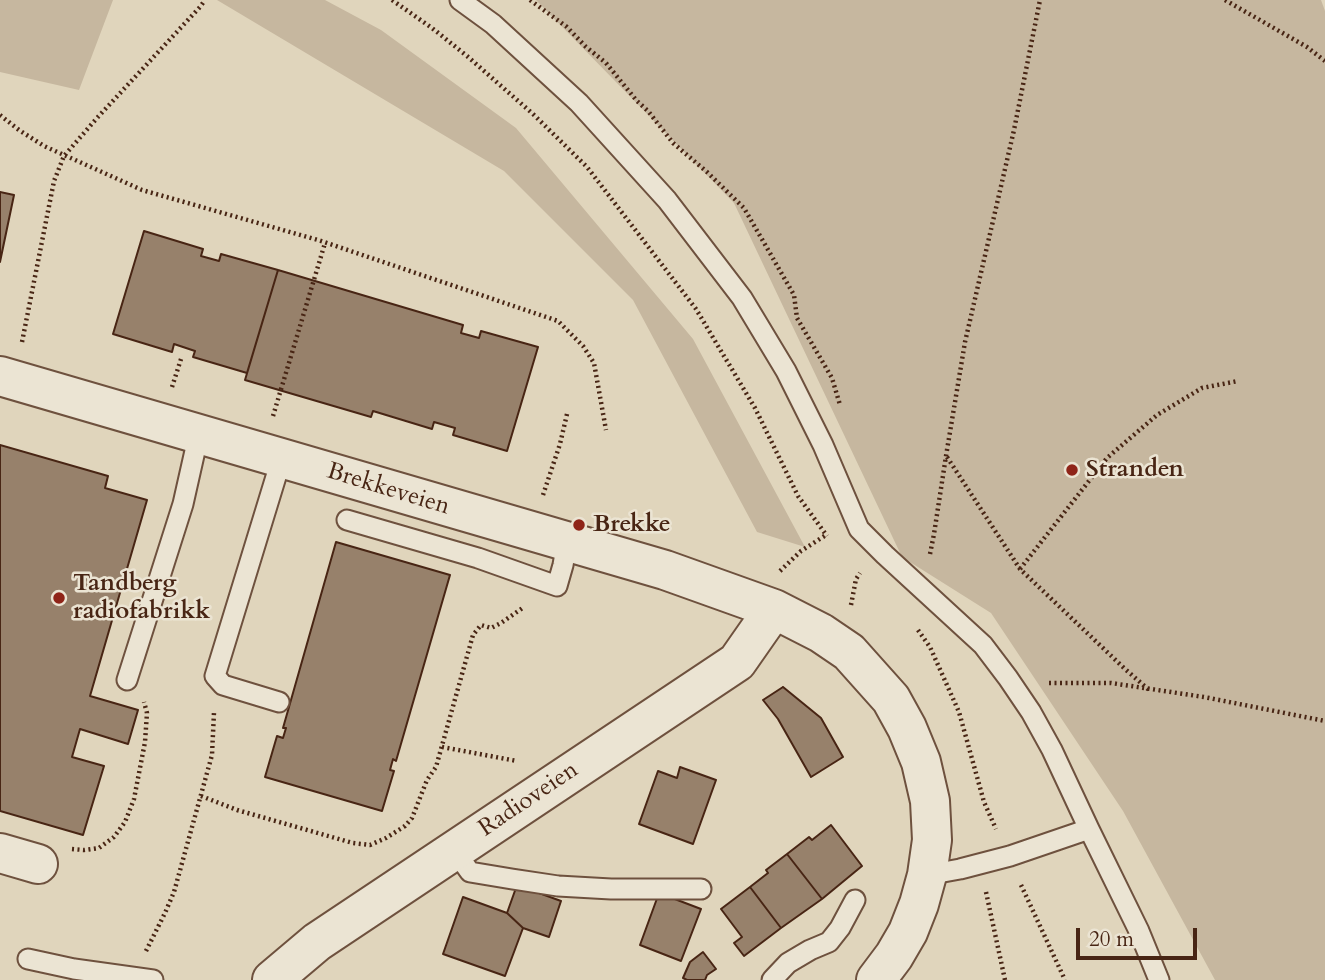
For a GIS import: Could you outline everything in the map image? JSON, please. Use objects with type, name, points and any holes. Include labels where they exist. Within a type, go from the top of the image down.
[{"type":"street","name":"Brekkeveien","points":[[10,364],[199,433],[276,442],[401,494],[666,570],[775,592],[821,633],[849,652],[891,699],[921,762],[930,801],[932,840],[927,875],[908,932],[877,980]]},
{"type":"street","name":"Radioveien","points":[[272,980],[317,942],[737,662],[775,592]]},
{"type":"street","points":[[0,853],[38,864]]},
{"type":"lane","points":[[460,0],[493,24],[579,103],[667,200],[742,298],[770,342],[823,444],[859,529],[983,645],[1031,712],[1139,931],[1159,980]]},
{"type":"lane","points":[[127,680],[183,504],[199,433]]},
{"type":"lane","points":[[276,442],[215,676],[223,685],[279,702]]},
{"type":"lane","points":[[347,520],[478,558],[557,586],[567,542]]},
{"type":"lane","points":[[927,875],[1010,856],[1089,830]]},
{"type":"lane","points":[[454,850],[470,872],[512,879],[558,886],[701,890]]},
{"type":"lane","points":[[772,980],[788,963],[829,942],[855,900]]},
{"type":"lane","points":[[28,959],[74,969],[147,979]]},
{"type":"path","points":[[10,364],[54,181],[64,156],[205,0]]},
{"type":"path","points":[[391,0],[467,56],[533,114],[587,167],[696,309],[755,408],[798,496],[834,544]]},
{"type":"path","points":[[922,589],[934,534],[965,342],[1014,130],[1040,0]]},
{"type":"path","points":[[1225,0],[1307,47],[1325,61]]},
{"type":"path","points":[[0,115],[44,146],[142,190],[325,243],[558,321],[583,346],[594,363],[606,430]]},
{"type":"path","points":[[276,442],[325,243]]},
{"type":"path","points":[[169,398],[181,359]]},
{"type":"path","points":[[1020,569],[1107,458],[1157,415],[1202,388],[1238,381]]},
{"type":"path","points":[[543,496],[567,414]]},
{"type":"path","points":[[946,456],[1020,569],[1149,690]]},
{"type":"path","points":[[775,592],[801,551],[826,535]]},
{"type":"path","points":[[850,612],[856,579],[860,572],[867,580]]},
{"type":"path","points":[[201,796],[237,810],[353,843],[370,845],[386,838],[412,818],[427,780],[436,767],[473,635],[481,625],[491,628],[511,616]]},
{"type":"path","points":[[918,629],[930,648],[959,712],[984,803],[1065,980]]},
{"type":"path","points":[[147,979],[144,957],[174,892],[212,755],[215,676]]},
{"type":"path","points":[[1044,683],[1111,683],[1204,697],[1325,721]]},
{"type":"path","points":[[38,864],[45,849],[99,848],[114,837],[125,822],[134,799],[145,743],[147,713],[142,693]]},
{"type":"path","points":[[442,747],[510,759]]},
{"type":"path","points":[[980,863],[1005,980]]},
{"type":"shaded area","points":[[0,0],[113,0],[79,90],[0,72]]},
{"type":"shaded area","points":[[217,0],[325,0],[381,30],[516,128],[693,339],[805,547],[757,532],[633,300],[504,171]]},
{"type":"shaded area","points":[[536,0],[1321,0],[1325,11],[1325,980],[1215,980],[1123,811],[991,613],[902,557],[734,203]]},
{"type":"building","points":[[0,192],[14,195],[0,262]]},
{"type":"building","points":[[144,231],[203,249],[201,256],[219,261],[221,254],[278,270],[247,373],[193,357],[195,351],[174,344],[172,352],[113,334]]},
{"type":"building","points":[[278,270],[463,325],[461,333],[479,338],[481,331],[538,347],[507,451],[453,435],[455,428],[434,422],[432,429],[373,411],[371,417],[245,380]]},
{"type":"building","name":"Tandberg radiofabrikk","points":[[0,445],[108,476],[105,488],[147,500],[90,696],[138,710],[128,744],[80,729],[72,757],[104,766],[83,835],[0,811]]},
{"type":"building","points":[[336,542],[450,575],[396,761],[393,759],[390,770],[394,771],[382,811],[265,777],[277,736],[283,738],[286,728],[283,728]]},
{"type":"building","points":[[783,687],[821,718],[843,757],[811,777],[778,719],[763,700]]},
{"type":"building","points":[[680,767],[716,780],[693,844],[639,824],[658,771],[677,778]]},
{"type":"building","points":[[831,825],[862,866],[822,899],[787,854]]},
{"type":"building","points":[[787,854],[822,899],[781,928],[750,887]]},
{"type":"building","points":[[517,885],[561,901],[549,937],[523,928],[507,913]]},
{"type":"building","points":[[750,887],[781,928],[744,956],[734,943],[742,937],[721,909]]},
{"type":"building","points":[[659,893],[701,909],[681,961],[640,945]]},
{"type":"building","points":[[463,897],[507,913],[523,928],[505,976],[443,954]]},
{"type":"building","points":[[703,952],[716,969],[707,975],[705,980],[683,978],[690,962]]},
{"type":"place","name":"Stranden","points":[[1072,470]]},
{"type":"place","name":"Brekke","points":[[579,525]]},
{"type":"place","name":"Tandberg radiofabrikk","points":[[59,598]]}]
